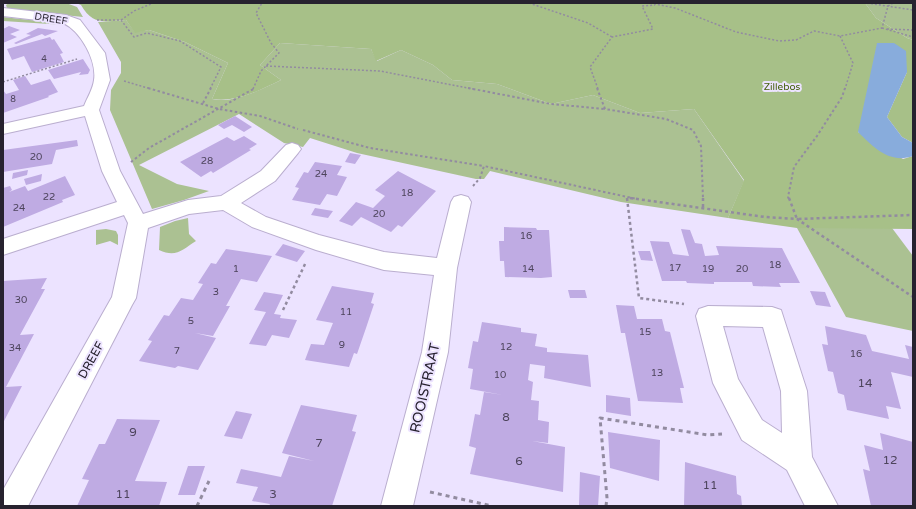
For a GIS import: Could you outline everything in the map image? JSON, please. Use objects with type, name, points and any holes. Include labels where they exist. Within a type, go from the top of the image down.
[{"type":"street","name":"DREEF","points":[[3,12],[66,19],[75,23],[98,52],[102,80],[91,110]]},
{"type":"street","points":[[3,129],[91,110],[111,171],[133,215]]},
{"type":"street","points":[[3,247],[133,215],[226,203],[268,176],[292,149]]},
{"type":"street","name":"ROOISTRAAT","points":[[397,506],[435,352],[446,268],[467,195]]},
{"type":"street","points":[[226,203],[259,222],[316,242],[384,261],[446,268]]},
{"type":"street","name":"DREEF","points":[[11,506],[124,298],[133,215]]},
{"type":"street","points":[[797,460],[752,430],[726,383],[708,316],[772,317],[794,391],[797,460],[822,506]]},
{"type":"path","points":[[90,20],[121,20],[142,7],[153,3]]},
{"type":"path","points":[[126,165],[149,148],[255,88],[261,72],[279,53],[271,43],[256,13],[262,3]]},
{"type":"path","points":[[529,3],[588,23],[612,37],[653,29],[642,6],[655,5],[675,8],[736,32],[779,41],[796,40],[814,31],[840,36],[882,28],[913,30]]},
{"type":"path","points":[[650,3],[655,5]]},
{"type":"path","points":[[775,3],[845,3]]},
{"type":"path","points":[[867,3],[913,10]]},
{"type":"path","points":[[882,28],[888,6],[893,3]]},
{"type":"path","points":[[121,20],[134,37],[147,33],[180,41],[221,66],[203,103]]},
{"type":"path","points":[[882,28],[913,37]]},
{"type":"path","points":[[840,36],[852,63],[842,97],[817,136],[794,167],[788,197],[797,219],[913,298]]},
{"type":"path","points":[[605,109],[590,67],[612,37]]},
{"type":"path","points":[[3,82],[79,58]]},
{"type":"path","points":[[266,66],[380,72],[551,104],[605,109],[666,120],[693,130],[701,146],[703,209]]},
{"type":"path","points":[[122,81],[203,103],[219,109],[260,116],[328,138],[377,150],[484,166],[627,198],[765,217],[797,219],[913,214]]},
{"type":"path","points":[[467,195],[480,178],[484,166]]},
{"type":"path","points":[[627,198],[638,298],[684,304]]},
{"type":"path","points":[[283,310],[308,257]]},
{"type":"path","points":[[606,506],[607,498],[600,418],[708,435],[722,434]]},
{"type":"path","points":[[197,506],[209,481]]},
{"type":"path","points":[[423,490],[492,506]]},
{"type":"green space","points":[[9,3],[66,3],[77,7],[83,17],[15,10],[7,8],[6,5]]},
{"type":"green space","name":"Zillebos","points":[[76,3],[865,3],[876,18],[907,38],[913,40],[913,143],[902,137],[887,117],[907,72],[858,132],[903,159],[913,156],[913,229],[797,228],[728,218],[744,180],[694,109],[640,113],[593,95],[551,104],[497,84],[452,80],[433,65],[401,50],[376,61],[371,49],[280,43],[260,65],[281,80],[248,95],[221,100],[212,99],[228,63],[185,42],[149,30],[135,33],[126,20],[100,21],[90,16],[81,5]]},
{"type":"green space","points":[[865,3],[913,3],[913,40],[907,38],[876,18]]},
{"type":"green space","points":[[3,17],[57,23],[65,25],[3,21]]},
{"type":"green space","points":[[126,20],[135,32],[149,30],[185,42],[228,63],[212,99],[220,100],[238,98],[281,80],[260,65],[280,43],[371,49],[377,61],[401,50],[433,65],[452,80],[497,84],[551,104],[593,95],[640,113],[694,109],[744,181],[728,218],[621,202],[490,171],[484,179],[476,179],[357,153],[310,138],[303,147],[284,143],[239,114],[139,165],[177,184],[209,191],[152,209],[110,110],[111,90],[121,73],[121,62],[98,22]]},
{"type":"green space","points":[[188,218],[189,234],[196,241],[179,252],[170,253],[159,250],[160,227]]},
{"type":"green space","points":[[797,228],[892,228],[913,256],[913,331],[846,317]]},
{"type":"green space","points":[[106,229],[116,231],[118,235],[118,245],[110,241],[96,245],[96,230]]},
{"type":"water","points":[[877,43],[894,43],[906,51],[907,72],[887,117],[902,137],[913,143],[913,156],[897,158],[883,153],[870,144],[858,132]]},
{"type":"building","points":[[9,26],[20,30],[10,34],[17,37],[3,43],[3,29]]},
{"type":"building","points":[[38,28],[58,31],[45,36],[42,34],[16,44],[14,43],[31,35],[26,34]]},
{"type":"building","points":[[50,37],[52,40],[54,39],[63,53],[60,54],[64,62],[32,72],[24,56],[12,60],[7,49]]},
{"type":"building","points":[[83,59],[90,70],[88,74],[79,75],[81,72],[54,79],[48,70]]},
{"type":"building","points":[[25,76],[31,85],[50,79],[58,92],[48,96],[49,97],[3,113],[3,90],[6,94],[19,90],[13,80]]},
{"type":"building","points":[[235,116],[252,127],[244,132],[232,125],[224,129],[218,125]]},
{"type":"building","points":[[244,136],[257,144],[249,149],[251,150],[213,173],[211,171],[201,177],[180,162],[227,137],[234,141]]},
{"type":"building","points":[[77,140],[78,146],[56,150],[52,164],[3,172],[3,150]]},
{"type":"building","points":[[350,153],[361,155],[355,164],[345,162]]},
{"type":"building","points":[[315,162],[342,166],[337,175],[347,177],[337,196],[327,194],[320,205],[292,200],[299,188],[295,187],[304,172],[308,173]]},
{"type":"building","points":[[28,170],[27,175],[12,179],[13,173]]},
{"type":"building","points":[[398,171],[436,191],[402,227],[398,225],[391,232],[361,217],[352,226],[339,221],[356,202],[373,208],[385,196],[375,190]]},
{"type":"building","points":[[42,174],[41,181],[26,185],[24,179]]},
{"type":"building","points":[[65,176],[75,195],[62,200],[63,202],[3,227],[3,188],[10,186],[12,190],[9,192],[25,186],[28,191]]},
{"type":"building","points":[[315,208],[333,211],[328,218],[311,215]]},
{"type":"building","points":[[504,227],[549,230],[552,277],[505,277],[504,261],[500,261],[499,241],[504,241]]},
{"type":"building","points":[[681,229],[690,230],[695,243],[702,244],[705,256],[719,255],[716,246],[782,248],[800,283],[779,283],[781,287],[753,286],[752,282],[714,282],[714,284],[687,283],[686,281],[662,281],[650,241],[669,242],[673,254],[689,256]]},
{"type":"building","points":[[283,244],[305,251],[297,262],[275,255]]},
{"type":"building","points":[[226,249],[272,256],[257,282],[241,279],[226,306],[230,306],[213,336],[195,333],[216,338],[198,370],[178,366],[175,368],[139,361],[152,341],[148,340],[164,315],[169,316],[181,298],[193,300],[203,284],[198,283],[211,263],[216,264]]},
{"type":"building","points":[[638,251],[650,251],[653,261],[641,260]]},
{"type":"building","points":[[47,278],[41,289],[45,289],[20,335],[34,334],[6,387],[22,386],[3,423],[3,281]]},
{"type":"building","points":[[332,286],[374,293],[371,303],[374,304],[366,328],[357,354],[354,353],[349,367],[305,360],[311,344],[324,345],[333,323],[316,320]]},
{"type":"building","points":[[568,290],[585,290],[587,298],[570,298]]},
{"type":"building","points":[[810,291],[825,292],[831,307],[816,305]]},
{"type":"building","points":[[264,292],[283,295],[274,314],[281,315],[280,318],[297,320],[289,338],[272,335],[266,346],[249,344],[266,312],[254,310]]},
{"type":"building","points":[[616,305],[634,306],[637,319],[662,319],[665,331],[670,332],[684,388],[680,388],[683,403],[638,401],[625,333],[621,333]]},
{"type":"building","points":[[482,322],[521,328],[521,332],[537,334],[535,346],[547,348],[547,352],[588,355],[591,387],[544,378],[545,366],[530,364],[528,380],[533,382],[531,400],[539,401],[538,420],[549,422],[548,443],[532,441],[565,447],[563,492],[470,474],[476,448],[469,446],[475,414],[480,415],[484,392],[503,395],[470,389],[473,369],[468,368],[473,341],[478,342]]},
{"type":"building","points":[[825,326],[866,335],[872,351],[909,359],[905,345],[913,347],[913,377],[891,372],[901,409],[886,406],[889,419],[847,410],[844,395],[838,393],[833,372],[828,371],[822,344],[828,345]]},
{"type":"building","points":[[606,395],[630,398],[631,416],[606,412]]},
{"type":"building","points":[[301,405],[357,415],[352,431],[356,432],[332,506],[269,506],[270,504],[252,501],[258,487],[236,483],[241,469],[281,477],[289,456],[314,461],[282,453]]},
{"type":"building","points":[[236,411],[252,414],[242,439],[224,436]]},
{"type":"building","points":[[117,419],[160,420],[135,481],[167,482],[159,506],[77,506],[89,480],[82,479],[99,444],[105,444]]},
{"type":"building","points":[[608,432],[660,440],[659,481],[610,468]]},
{"type":"building","points":[[880,433],[913,442],[913,506],[871,506],[863,469],[870,471],[864,445],[883,450]]},
{"type":"building","points":[[685,462],[736,476],[737,494],[741,496],[742,506],[684,506]]},
{"type":"building","points":[[188,466],[205,466],[195,495],[178,495]]},
{"type":"building","points":[[580,472],[600,476],[598,506],[579,506]]}]
